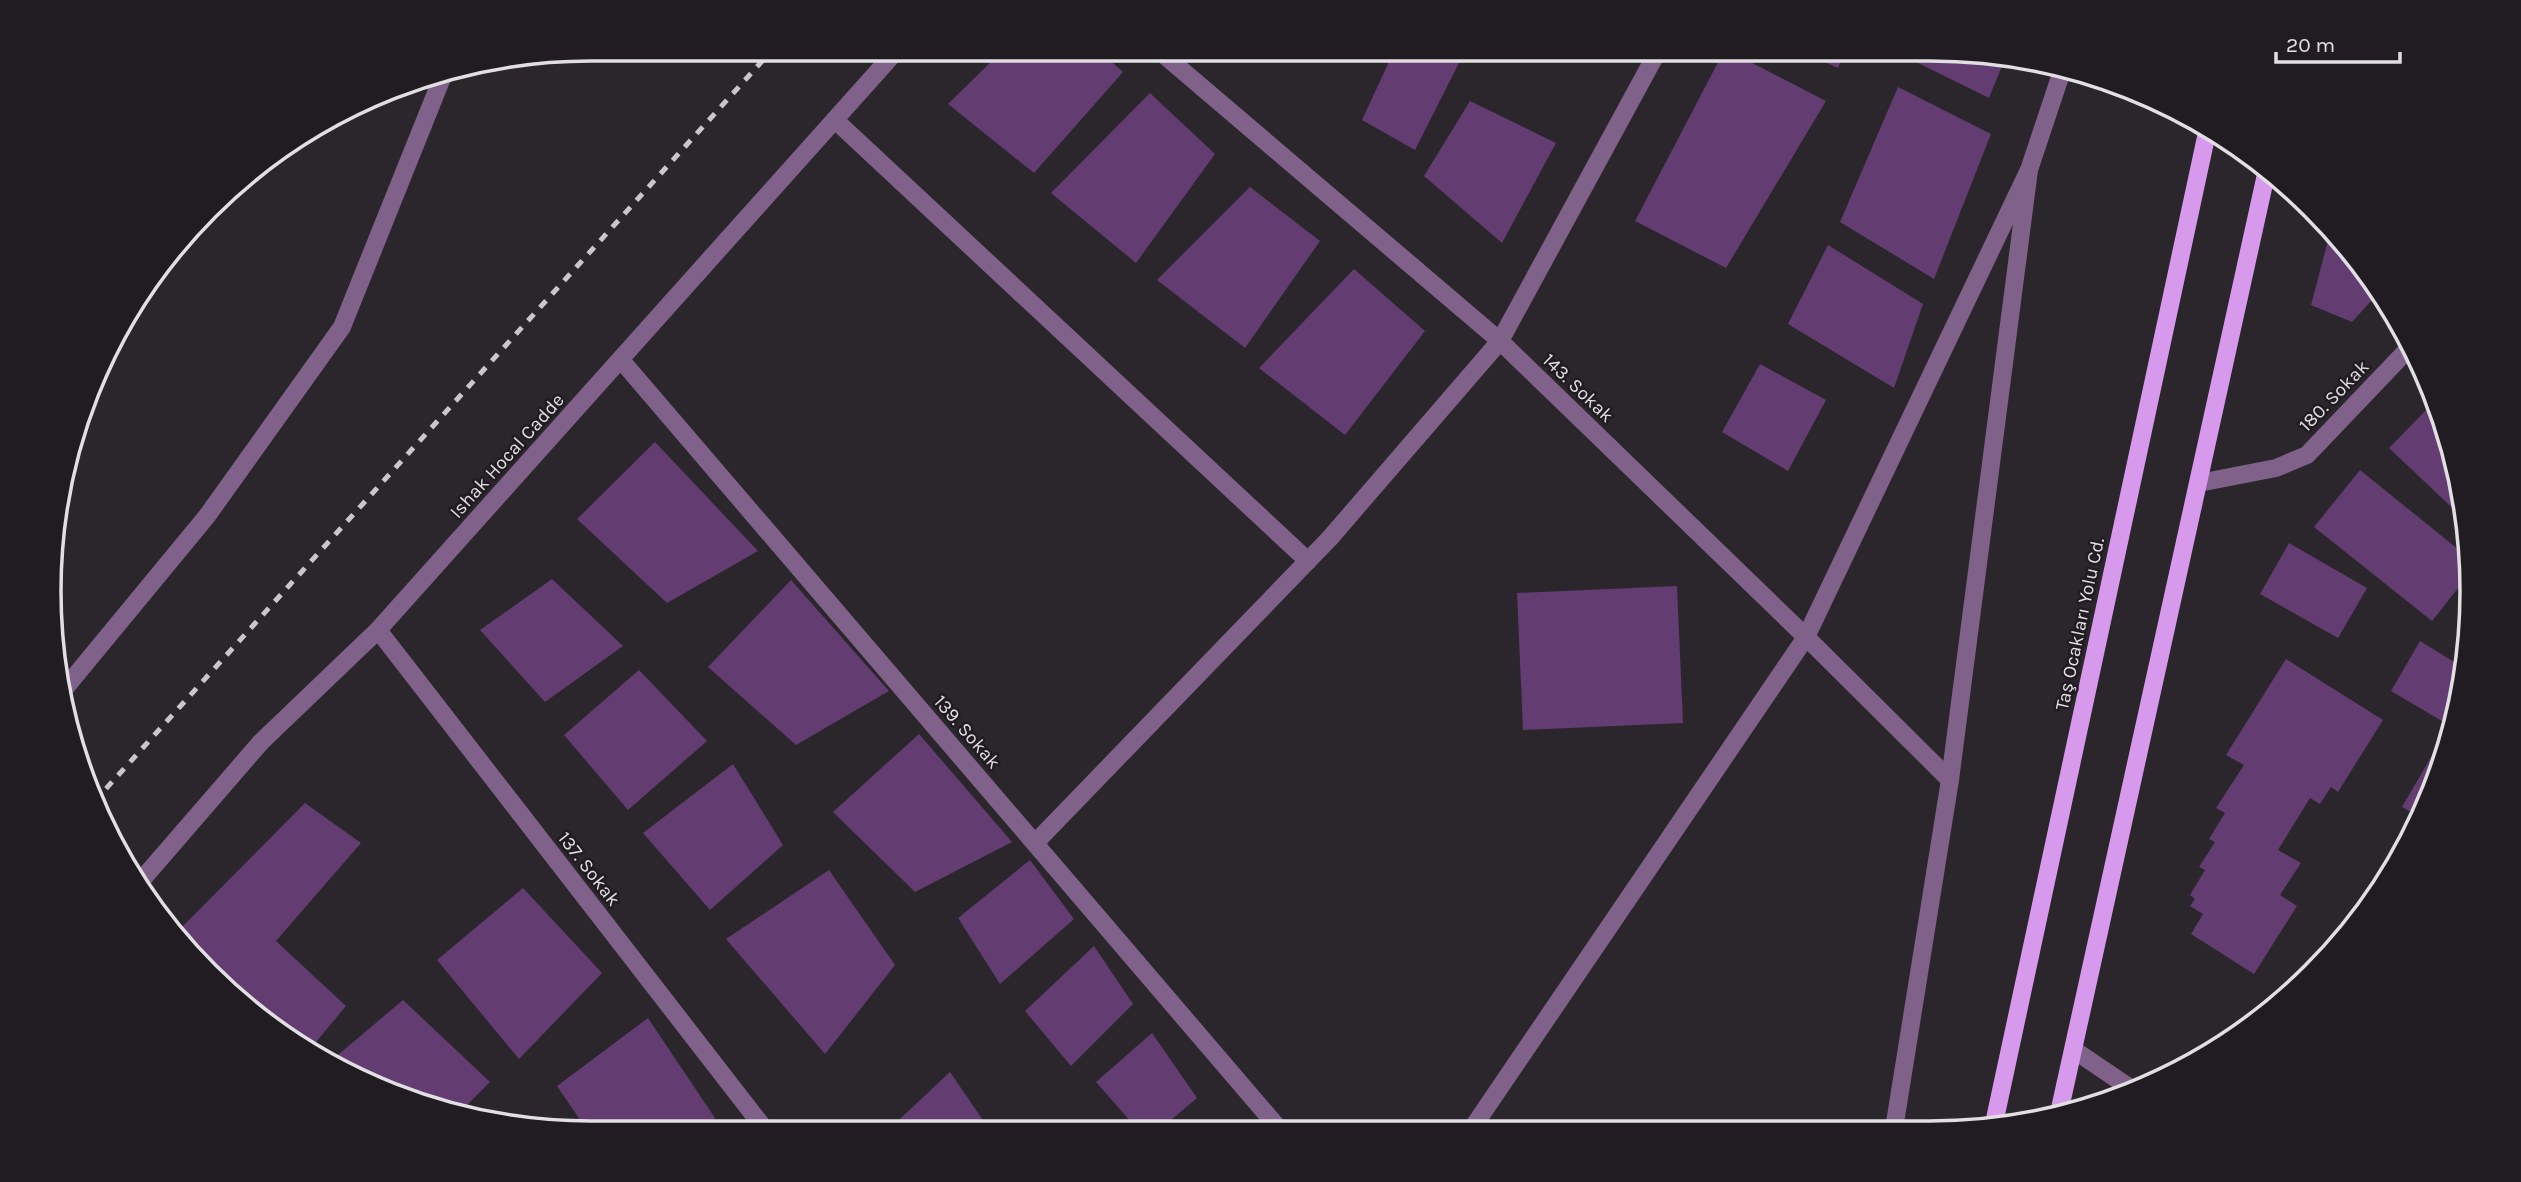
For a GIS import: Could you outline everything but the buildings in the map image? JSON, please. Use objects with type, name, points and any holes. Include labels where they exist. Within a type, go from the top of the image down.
[{"type":"main road","name":"Taş Ocakları Yolu Cd.","points":[[1995,1116],[2206,139]]},
{"type":"main road","points":[[2061,1104],[2265,181]]},
{"type":"street","name":"Ishak Hocal Cadde","points":[[145,876],[261,742],[378,631],[887,61]]},
{"type":"street","name":"143. Sokak","points":[[1171,61],[1500,341],[1950,780]]},
{"type":"street","points":[[1035,843],[1308,561],[1500,341],[1652,61]]},
{"type":"street","points":[[1477,1121],[1806,637],[2029,170],[2060,77]]},
{"type":"street","points":[[69,683],[207,516],[342,327],[440,83]]},
{"type":"street","points":[[835,120],[1308,561]]},
{"type":"street","points":[[1895,1121],[1950,780],[2029,170]]},
{"type":"street","name":"180. Sokak","points":[[2199,484],[2276,468],[2307,455],[2403,354]]},
{"type":"street","name":"139. Sokak","points":[[621,360],[1272,1121]]},
{"type":"street","name":"137. Sokak","points":[[378,631],[758,1121]]},
{"type":"street","points":[[2074,1050],[2124,1084]]},
{"type":"railway","points":[[102,793],[762,61]]}]
